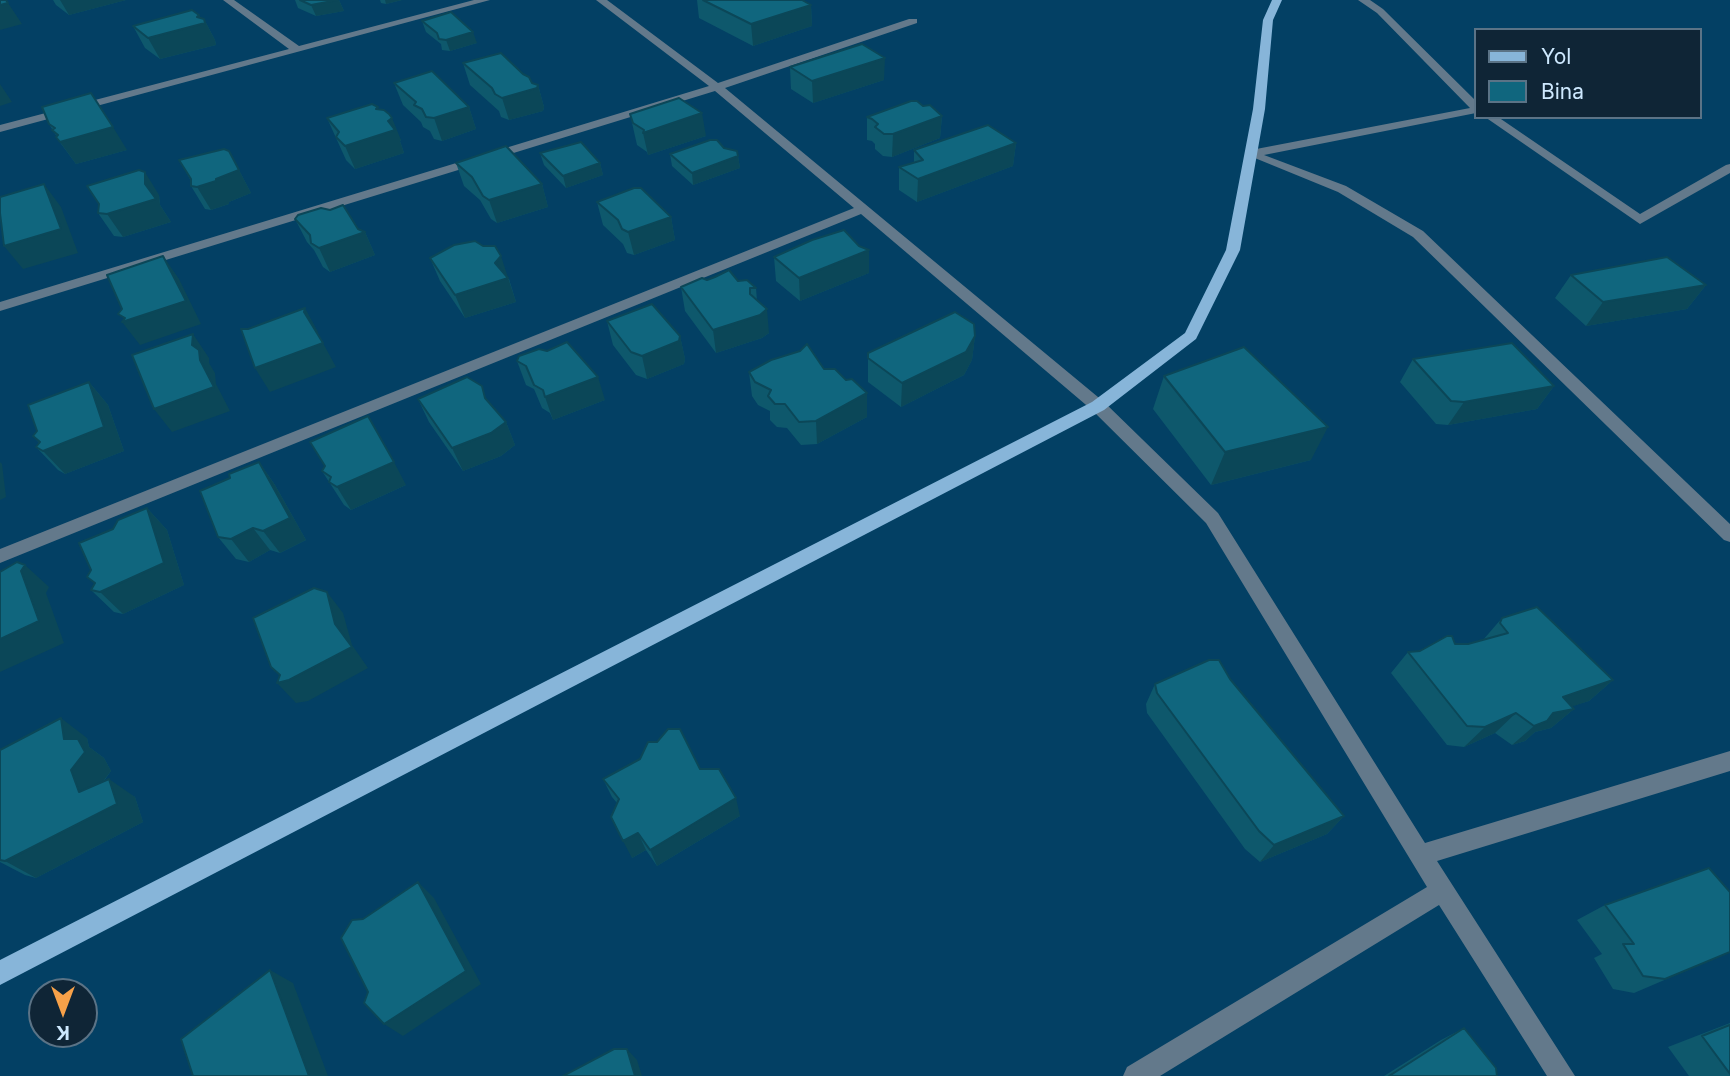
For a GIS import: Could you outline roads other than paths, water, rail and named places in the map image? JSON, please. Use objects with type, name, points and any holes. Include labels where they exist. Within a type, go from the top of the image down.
[{"type":"main road","points":[[0,972],[1098,406],[1191,336],[1233,250],[1259,110],[1268,20],[1277,0]]},
{"type":"street","points":[[228,0],[297,50]]},
{"type":"street","points":[[0,129],[485,0]]},
{"type":"street","points":[[601,0],[717,87],[1098,406],[1212,518],[1420,855],[1562,1076]]},
{"type":"street","points":[[1363,0],[1380,11],[1474,107]]},
{"type":"street","points":[[0,307],[717,87],[912,21]]},
{"type":"street","points":[[1251,154],[1474,109]]},
{"type":"street","points":[[1493,119],[1640,220],[1730,168]]},
{"type":"street","points":[[1251,154],[1342,189],[1418,234],[1730,535]]},
{"type":"street","points":[[0,556],[863,209]]},
{"type":"street","points":[[1420,855],[1730,761]]},
{"type":"street","points":[[1136,1076],[1443,890]]}]
